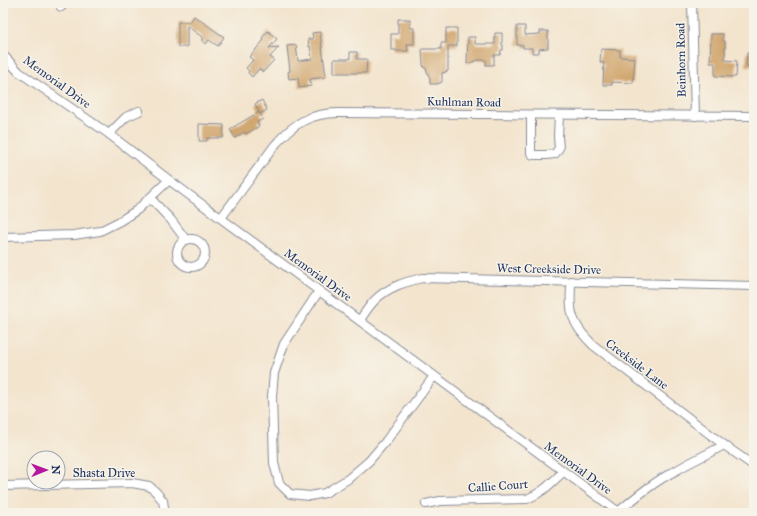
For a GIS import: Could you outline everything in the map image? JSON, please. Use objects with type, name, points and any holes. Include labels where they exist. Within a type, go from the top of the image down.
[{"type":"street","name":"Beinhorn Road","points":[[692,3],[694,116]]},
{"type":"street","name":"Memorial Drive","points":[[3,55],[19,72],[109,134],[220,218],[619,512]]},
{"type":"street","points":[[109,134],[126,117],[139,111]]},
{"type":"street","name":"Kuhlman Road","points":[[220,218],[284,134],[308,118],[332,113],[754,116]]},
{"type":"street","points":[[531,115],[531,153],[533,155],[546,155],[555,154],[559,148],[559,115]]},
{"type":"street","points":[[3,237],[74,235],[100,231],[137,210],[169,180]]},
{"type":"street","points":[[150,198],[171,220],[186,240]]},
{"type":"street","name":"West Creekside Drive","points":[[360,320],[375,300],[390,289],[405,282],[422,278],[754,286]]},
{"type":"street","name":"Creekside Lane","points":[[571,281],[571,309],[576,325],[593,346],[754,466]]},
{"type":"street","points":[[319,291],[284,344],[274,373],[272,396],[274,463],[279,483],[290,494],[310,496],[325,493],[348,479],[369,460],[386,441],[434,376]]},
{"type":"street","points":[[619,512],[640,493],[676,470],[724,445]]},
{"type":"street","name":"Callie Court","points":[[426,504],[440,501],[527,498],[537,495],[544,490],[563,472]]},
{"type":"street","name":"Shasta Drive","points":[[3,486],[132,483],[149,486],[156,492],[163,501],[165,513]]},
{"type":"building","points":[[194,16],[224,37],[218,46],[209,40],[206,44],[202,41],[202,37],[187,26],[187,47],[178,47],[178,22],[190,22]]},
{"type":"building","points":[[398,19],[410,19],[410,28],[414,28],[414,44],[407,44],[408,51],[391,50],[391,34],[398,34]]},
{"type":"building","points":[[517,26],[525,26],[525,35],[540,34],[540,31],[548,31],[548,48],[539,49],[539,53],[532,53],[532,48],[523,48],[523,45],[517,45]]},
{"type":"building","points":[[446,28],[457,28],[457,46],[448,46],[448,71],[442,73],[442,82],[430,84],[430,79],[423,64],[422,49],[441,49],[441,43],[446,43]]},
{"type":"building","points":[[268,31],[277,39],[269,48],[279,47],[270,57],[274,60],[263,72],[259,69],[252,77],[246,68],[253,60],[249,57],[264,40],[262,38]]},
{"type":"building","points":[[320,32],[326,77],[310,79],[311,86],[299,88],[298,78],[289,79],[288,72],[290,71],[287,46],[296,45],[298,61],[312,59],[308,39],[313,39],[312,33]]},
{"type":"building","points":[[495,33],[502,33],[503,50],[501,50],[500,55],[494,55],[494,65],[486,65],[486,60],[478,60],[467,64],[468,37],[475,37],[475,44],[495,44]]},
{"type":"building","points":[[711,34],[723,34],[723,41],[725,41],[725,60],[737,61],[736,77],[715,76],[715,63],[710,63]]},
{"type":"building","points":[[601,49],[620,50],[620,57],[635,58],[633,83],[612,82],[612,85],[603,85],[604,63],[600,62]]},
{"type":"building","points":[[754,51],[754,66],[746,66],[747,53]]},
{"type":"building","points":[[350,52],[357,52],[357,59],[367,59],[366,73],[334,73],[334,59],[350,59]]},
{"type":"building","points":[[262,100],[267,110],[260,114],[255,104]]},
{"type":"building","points":[[259,112],[263,119],[257,122],[259,126],[246,134],[245,132],[235,138],[230,129]]},
{"type":"building","points":[[199,124],[224,125],[223,138],[207,138],[207,141],[199,141]]}]
